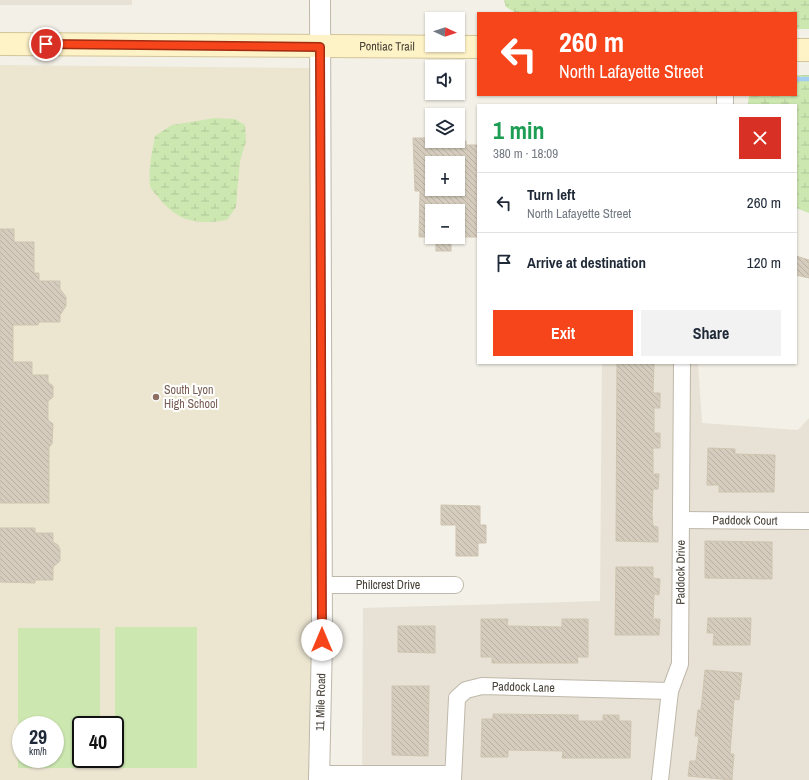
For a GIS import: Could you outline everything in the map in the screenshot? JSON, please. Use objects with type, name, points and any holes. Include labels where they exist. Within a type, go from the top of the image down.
[{"type":"main road","name":"Pontiac Trail","points":[[0,44],[477,47]]},
{"type":"main road","points":[[797,50],[809,50]]},
{"type":"street","name":"11 Mile Road","points":[[319,777],[322,586],[320,0]]},
{"type":"street","name":"Paddock Drive","points":[[660,780],[670,691],[680,664],[682,364]]},
{"type":"street","name":"Paddock Court","points":[[682,520],[809,521]]},
{"type":"street","name":"Philcrest Drive","points":[[322,586],[455,585]]},
{"type":"street","name":"Paddock Lane","points":[[319,777],[453,777],[457,698],[466,690],[482,686],[670,691]]},
{"type":"shaded area","points":[[0,0],[132,0],[132,5],[0,5]]},
{"type":"shaded area","name":"South Lyon High School","points":[[0,65],[312,68],[311,780],[0,780]]},
{"type":"shaded area","points":[[602,364],[698,364],[702,423],[798,430],[809,418],[809,780],[362,780],[363,608],[600,601]]},
{"type":"green space","points":[[504,0],[809,0],[809,29],[797,29],[797,12],[514,12],[506,7]]},
{"type":"green space","points":[[797,75],[809,75],[809,213],[797,208],[797,104],[748,104],[749,96],[797,96]]},
{"type":"green space","points":[[215,118],[235,119],[245,125],[246,141],[240,161],[236,207],[227,220],[198,222],[181,217],[166,206],[150,186],[150,167],[155,136],[172,125]]},
{"type":"green space","points":[[115,627],[197,627],[197,768],[124,768],[124,716],[115,716]]},
{"type":"green space","points":[[18,628],[100,628],[100,716],[72,716],[72,768],[64,768],[64,716],[18,716]]},
{"type":"building","points":[[413,138],[425,138],[425,148],[465,148],[465,141],[466,145],[477,145],[477,237],[465,237],[465,204],[425,204],[425,237],[419,237],[420,191],[415,191]]},
{"type":"building","points":[[0,229],[14,229],[14,242],[34,242],[34,273],[39,273],[39,281],[60,281],[60,289],[66,297],[66,306],[60,315],[60,322],[39,322],[38,325],[13,325],[13,362],[32,362],[32,375],[48,375],[48,382],[53,386],[53,397],[48,401],[48,420],[53,424],[52,444],[49,447],[49,503],[0,503]]},
{"type":"building","points":[[436,244],[451,244],[451,251],[436,251]]},
{"type":"building","points":[[797,256],[809,260],[809,278],[797,275]]},
{"type":"building","points":[[617,364],[654,364],[653,393],[660,393],[660,408],[654,408],[654,433],[660,433],[660,448],[653,448],[653,474],[659,474],[658,489],[653,489],[652,515],[653,526],[658,527],[658,542],[616,541]]},
{"type":"building","points":[[708,448],[735,449],[735,454],[775,455],[774,492],[719,492],[719,485],[707,485]]},
{"type":"building","points":[[441,505],[480,506],[480,525],[486,525],[486,543],[478,543],[478,556],[456,556],[456,525],[441,525]]},
{"type":"building","points":[[0,528],[35,528],[35,533],[53,533],[53,542],[58,545],[60,550],[60,561],[53,567],[53,580],[35,580],[35,583],[0,582]]},
{"type":"building","points":[[705,541],[772,542],[772,579],[705,578]]},
{"type":"building","points":[[616,567],[653,567],[653,578],[660,579],[659,595],[654,594],[653,619],[660,619],[659,635],[615,635]]},
{"type":"building","points":[[708,618],[751,618],[750,645],[713,645],[714,633],[707,633]]},
{"type":"building","points":[[481,619],[508,619],[507,626],[562,627],[562,619],[588,619],[588,657],[577,657],[578,663],[492,663],[492,657],[481,657]]},
{"type":"building","points":[[398,626],[435,626],[435,653],[398,652]]},
{"type":"building","points":[[705,670],[742,673],[739,700],[734,699],[730,754],[734,754],[732,780],[688,776],[690,761],[696,761],[699,736],[695,736],[698,710],[701,710]]},
{"type":"building","points":[[392,686],[429,686],[428,756],[392,755]]},
{"type":"building","points":[[493,714],[578,715],[578,721],[603,721],[603,715],[619,715],[619,721],[631,721],[630,758],[562,758],[563,751],[508,750],[508,757],[481,757],[482,719],[493,719]]},
{"type":"waterway","points":[[797,79],[809,79]]},
{"type":"place","name":"South Lyon High School","points":[[156,397]]},
{"type":"route","points":[[46,44],[320,47],[322,640]]}]
